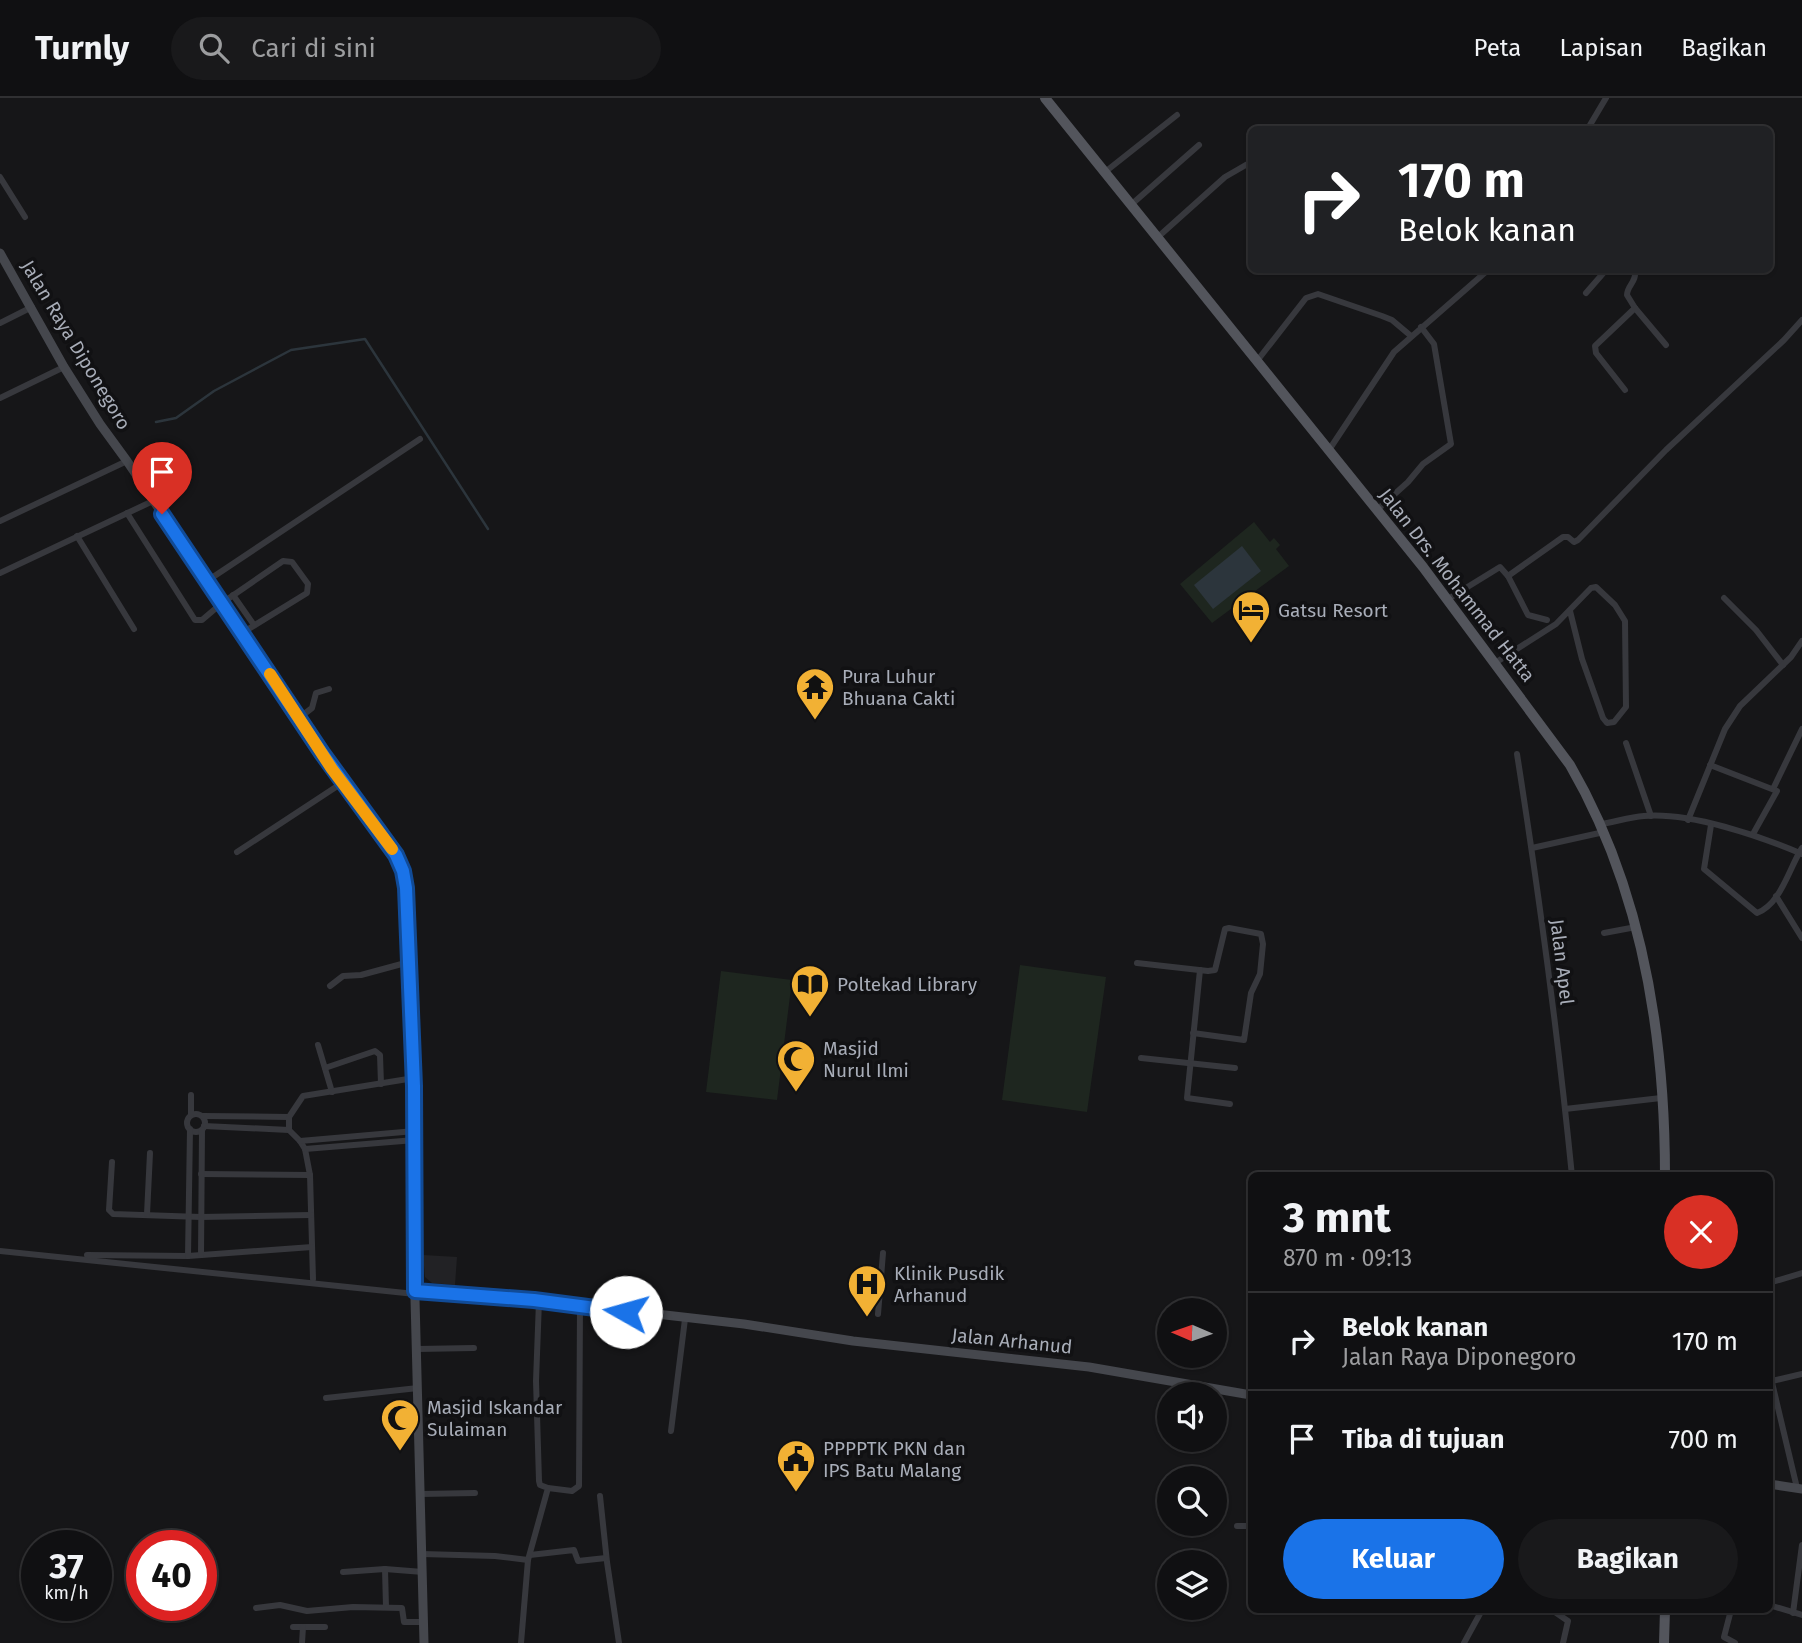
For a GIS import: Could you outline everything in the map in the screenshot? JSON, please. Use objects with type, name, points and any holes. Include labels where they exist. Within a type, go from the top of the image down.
[{"type":"main road","name":"Jalan Drs. Mohammad Hatta","points":[[1045,98],[1448,599],[1570,765],[1602,828],[1636,927],[1651,994],[1665,1172]]},
{"type":"main road","points":[[1664,1643],[1665,1613]]},
{"type":"street","points":[[1589,126],[1603,99]]},
{"type":"street","points":[[1105,172],[1177,115]]},
{"type":"street","points":[[1132,204],[1199,145]]},
{"type":"street","points":[[1158,237],[1225,177],[1248,164]]},
{"type":"street","points":[[0,177],[25,217]]},
{"type":"street","name":"Jalan Raya Diponegoro","points":[[0,253],[64,367],[100,424],[342,783],[389,845],[403,871],[414,1078],[415,1293],[424,1643]]},
{"type":"street","points":[[1329,451],[1384,364],[1411,336],[1483,273]]},
{"type":"street","points":[[1586,293],[1603,273]]},
{"type":"street","points":[[1635,273],[1627,295],[1665,345]]},
{"type":"street","points":[[1257,361],[1306,298],[1318,294],[1392,320],[1411,336]]},
{"type":"street","points":[[0,323],[32,307]]},
{"type":"street","points":[[1625,390],[1594,349],[1635,308]]},
{"type":"street","points":[[1508,576],[1563,537],[1568,537],[1571,542],[1578,540],[1649,467],[1802,320]]},
{"type":"street","points":[[1377,510],[1408,482],[1423,464],[1451,444],[1434,345],[1421,327]]},
{"type":"street","points":[[0,398],[64,367]]},
{"type":"street","points":[[207,581],[420,439]]},
{"type":"street","points":[[0,521],[127,461]]},
{"type":"street","points":[[0,573],[153,501]]},
{"type":"street","points":[[127,513],[195,620],[202,620],[283,561],[292,562],[308,584],[307,593],[242,632]]},
{"type":"street","points":[[77,537],[134,629]]},
{"type":"street","points":[[1448,599],[1500,567],[1508,576],[1528,615],[1547,620]]},
{"type":"street","points":[[1495,663],[1556,624],[1594,586],[1605,594],[1624,618],[1626,707],[1610,724],[1603,718],[1567,614]]},
{"type":"street","points":[[233,595],[254,625]]},
{"type":"street","points":[[1724,598],[1756,630],[1783,665]]},
{"type":"street","points":[[1688,820],[1725,729],[1740,706],[1783,665],[1802,641]]},
{"type":"street","points":[[1794,653],[1802,649]]},
{"type":"street","points":[[299,718],[312,708],[316,693],[329,689]]},
{"type":"street","points":[[1773,789],[1802,729]]},
{"type":"street","points":[[1626,743],[1648,816]]},
{"type":"street","name":"Jalan Apel","points":[[1517,754],[1532,848],[1572,1172]]},
{"type":"street","points":[[1710,765],[1773,789],[1777,794],[1753,834]]},
{"type":"street","points":[[237,852],[342,783]]},
{"type":"street","points":[[1532,848],[1648,816],[1688,820],[1753,834],[1801,852],[1776,896],[1761,912],[1757,913],[1707,874],[1703,863],[1711,825]]},
{"type":"street","points":[[1776,896],[1802,939]]},
{"type":"street","points":[[1604,933],[1636,927]]},
{"type":"street","points":[[1137,963],[1215,970],[1225,929],[1259,933],[1263,937],[1260,974],[1251,993],[1244,1040],[1193,1033]]},
{"type":"street","points":[[330,986],[347,975],[361,975],[409,962]]},
{"type":"street","points":[[1199,970],[1186,1098],[1230,1104]]},
{"type":"street","points":[[318,1045],[332,1092]]},
{"type":"street","points":[[325,1068],[375,1051],[380,1055],[381,1084]]},
{"type":"street","points":[[1141,1058],[1235,1068]]},
{"type":"street","points":[[289,1130],[289,1117],[303,1096],[414,1078]]},
{"type":"street","points":[[188,1256],[188,1121],[191,1115],[191,1095]]},
{"type":"street","points":[[1565,1108],[1661,1098]]},
{"type":"street","points":[[191,1115],[289,1117]]},
{"type":"street","points":[[201,1255],[202,1116]]},
{"type":"street","points":[[190,1129],[196,1132],[203,1128],[289,1130],[300,1141],[310,1175],[313,1279]]},
{"type":"street","points":[[300,1141],[415,1136]]},
{"type":"street","points":[[304,1149],[415,1136]]},
{"type":"street","points":[[318,1139],[319,1149]]},
{"type":"street","points":[[147,1214],[150,1153]]},
{"type":"street","points":[[112,1162],[110,1212],[189,1217],[311,1215]]},
{"type":"street","points":[[201,1174],[310,1175]]},
{"type":"street","points":[[87,1255],[188,1256],[312,1247]]},
{"type":"street","points":[[0,1251],[415,1293]]},
{"type":"street","points":[[878,1314],[883,1253]]},
{"type":"street","points":[[1773,1282],[1802,1273]]},
{"type":"street","name":"Jalan Arhanud","points":[[415,1293],[538,1301],[768,1328],[853,1341],[1089,1367],[1248,1394]]},
{"type":"street","points":[[538,1301],[536,1381],[540,1485],[572,1491],[579,1486],[580,1306]]},
{"type":"street","points":[[671,1431],[685,1318]]},
{"type":"street","points":[[417,1349],[474,1348]]},
{"type":"street","points":[[1773,1381],[1802,1374]]},
{"type":"street","points":[[1773,1385],[1799,1488],[1773,1484]]},
{"type":"street","points":[[326,1398],[418,1388]]},
{"type":"street","points":[[398,1422],[419,1422]]},
{"type":"street","points":[[521,1643],[529,1558],[548,1488]]},
{"type":"street","points":[[421,1494],[475,1493]]},
{"type":"street","points":[[600,1496],[619,1643]]},
{"type":"street","points":[[1237,1526],[1248,1526]]},
{"type":"street","points":[[1793,1613],[1800,1582],[1802,1545]]},
{"type":"street","points":[[422,1554],[529,1558],[573,1550],[578,1561],[606,1558]]},
{"type":"street","points":[[385,1569],[386,1607]]},
{"type":"street","points":[[342,1572],[385,1569],[423,1573]]},
{"type":"street","points":[[256,1608],[280,1605],[307,1611],[403,1608],[404,1622],[423,1622]]},
{"type":"street","points":[[1773,1606],[1802,1615]]},
{"type":"street","points":[[1464,1643],[1480,1613]]},
{"type":"street","points":[[1557,1613],[1569,1621],[1563,1643]]},
{"type":"street","points":[[1730,1613],[1724,1637],[1735,1643]]},
{"type":"street","points":[[293,1627],[325,1627]]},
{"type":"street","points":[[302,1643],[303,1627]]},
{"type":"shaded area","points":[[1254,522],[1270,542],[1274,538],[1280,545],[1276,549],[1289,566],[1212,623],[1180,584]]},
{"type":"shaded area","points":[[1242,546],[1261,571],[1213,609],[1194,585]]},
{"type":"shaded area","points":[[1020,965],[1106,977],[1087,1112],[1002,1100]]},
{"type":"shaded area","points":[[721,971],[792,980],[777,1100],[706,1092]]},
{"type":"shaded area","points":[[423,1255],[457,1257],[455,1285],[432,1283],[425,1277]]},
{"type":"waterway","points":[[156,422],[176,418],[214,391],[291,350],[365,339],[488,529]]},
{"type":"slow traffic","points":[[270,674],[332,769],[392,849]]},
{"type":"place","name":"Gatsu Resort","points":[[1251,644]]},
{"type":"place","name":"Pura Luhur Bhuana Cakti","points":[[815,721]]},
{"type":"place","name":"Poltekad Library","points":[[810,1018]]},
{"type":"place","name":"Masjid Nurul Ilmi","points":[[796,1093]]},
{"type":"place","name":"Klinik Pusdik Arhanud","points":[[867,1318]]},
{"type":"place","name":"Masjid Iskandar Sulaiman","points":[[400,1452]]},
{"type":"place","name":"PPPPTK PKN dan IPS Batu Malang","points":[[796,1493]]},
{"type":"route","points":[[162,514],[342,783],[396,855],[403,871],[414,1078],[415,1291],[534,1300],[626,1312]]}]
